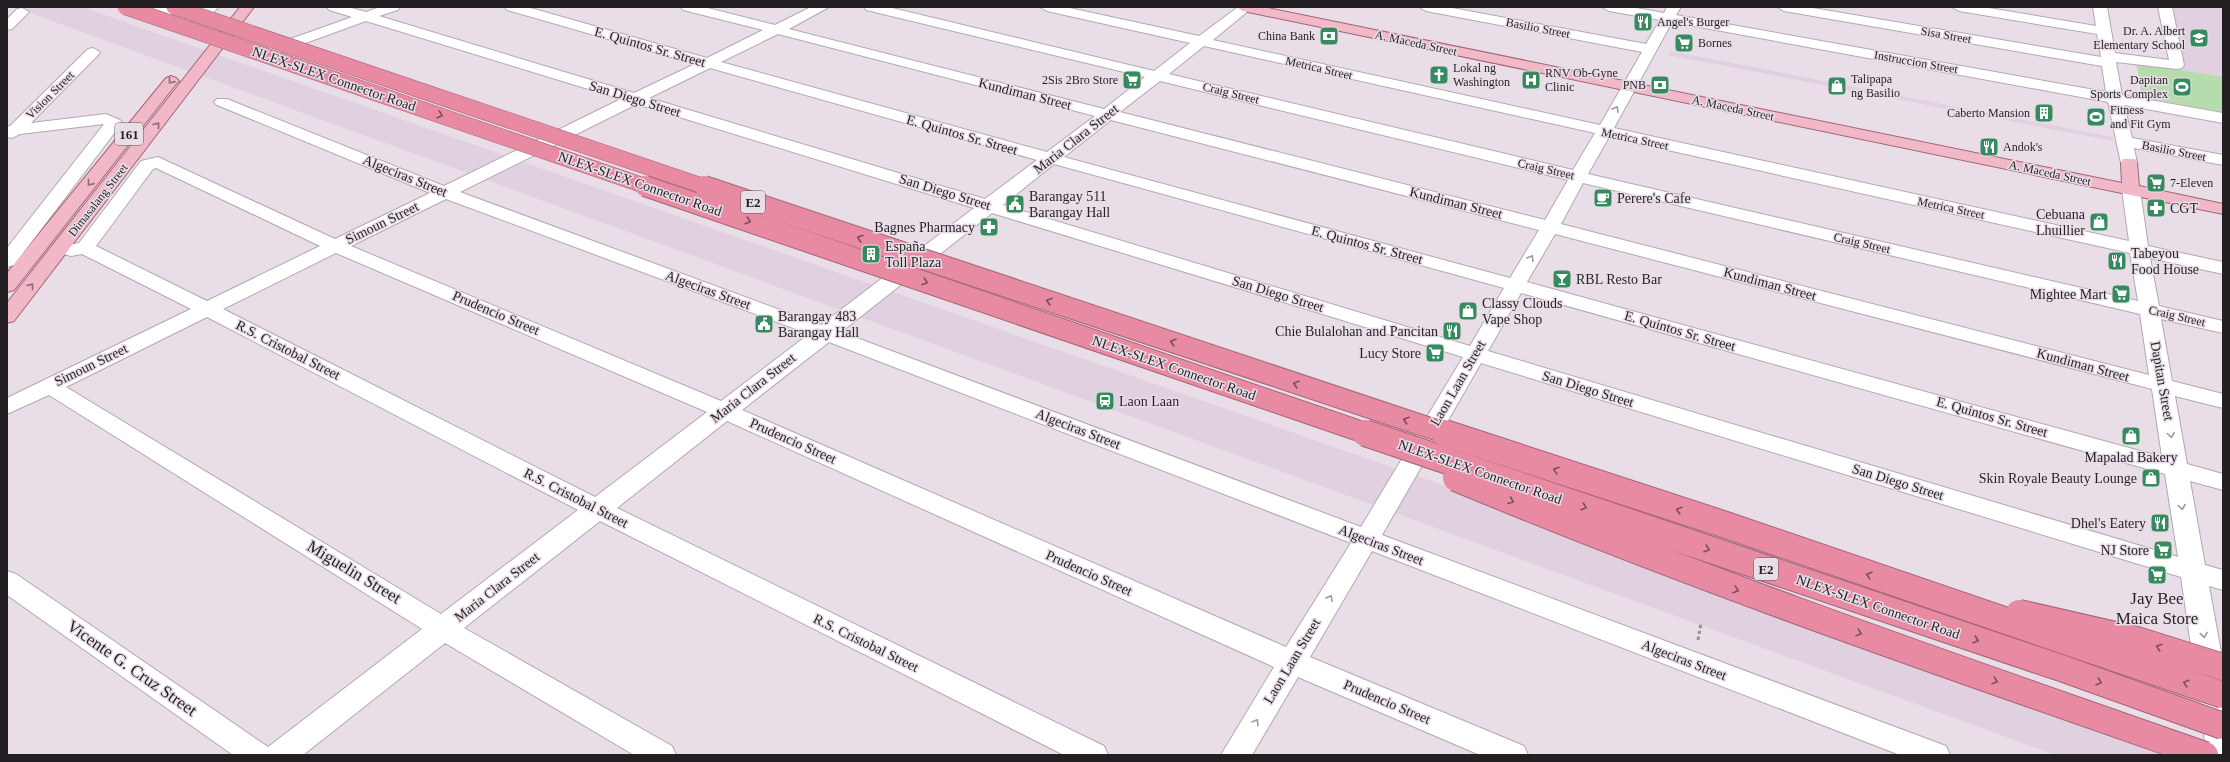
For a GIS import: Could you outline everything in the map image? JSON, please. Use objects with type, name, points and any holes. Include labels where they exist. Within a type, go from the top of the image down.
[{"type":"highway","name":"NLEX-SLEX Connector Road","points":[[125,7],[1308,414],[2056,667],[2223,726]]},
{"type":"highway","name":"NLEX-SLEX Connector Road","points":[[180,13],[1572,476],[1726,525],[1906,588],[2223,695]]},
{"type":"highway","points":[[1308,414],[1561,523],[1644,556],[2204,755]]},
{"type":"highway","points":[[1906,588],[2137,640],[2223,667]]},
{"type":"main road","name":"Dimasalang Street","points":[[9,281],[28,261],[230,7]]},
{"type":"main road","name":"Dimasalang Street","points":[[7,317],[59,251],[79,241],[247,7]]},
{"type":"main road","name":"A. Maceda Street","points":[[1245,7],[2223,209]]},
{"type":"main road","name":"Dapitan Street","points":[[2129,163],[2131,190]]},
{"type":"street","points":[[150,7],[180,13],[207,12],[211,7]]},
{"type":"street","name":"San Diego Street","points":[[334,7],[2223,580]]},
{"type":"street","points":[[273,50],[393,7]]},
{"type":"street","name":"E. Quintos Sr. Street","points":[[512,7],[708,64],[1049,159],[1515,285],[2223,482]]},
{"type":"street","name":"Kundiman Street","points":[[688,7],[1550,227],[2223,401]]},
{"type":"street","name":"Simoun Street","points":[[7,407],[822,7]]},
{"type":"street","name":"Craig Street","points":[[871,7],[1579,177],[2223,327]]},
{"type":"street","name":"Metrica Street","points":[[1047,7],[1604,132],[2223,268]]},
{"type":"street","name":"Maria Clara Street","points":[[280,755],[1245,7]]},
{"type":"street","name":"Basilio Street","points":[[1426,7],[1649,49]]},
{"type":"street","name":"Instruccion Street","points":[[1609,7],[1671,12],[2223,118]]},
{"type":"street","name":"Sisa Street","points":[[1784,7],[2108,59],[2177,65],[2165,7]]},
{"type":"street","points":[[1959,7],[2104,31]]},
{"type":"street","name":"Dapitan Street","points":[[2100,7],[2115,98],[2129,163]]},
{"type":"street","points":[[7,26],[22,12]]},
{"type":"street","name":"Laon Laan Street","points":[[1236,755],[1394,494],[1474,354],[1579,177],[1671,12]]},
{"type":"street","name":"Vision Street","points":[[10,133],[93,52]]},
{"type":"street","name":"Algeciras Street","points":[[222,102],[444,192],[825,333],[1935,755]]},
{"type":"street","points":[[7,261],[114,123],[106,120],[10,133]]},
{"type":"street","name":"Basilio Street","points":[[2124,141],[2223,160]]},
{"type":"street","name":"Prudencio Street","points":[[79,241],[147,165],[158,162],[336,246],[724,411],[1292,662],[1513,755]]},
{"type":"street","name":"Dapitan Street","points":[[2131,190],[2149,310],[2215,700],[2222,755]]},
{"type":"street","name":"R.S. Cristobal Street","points":[[79,241],[597,509],[1094,755]]},
{"type":"street","name":"Miguelin Street","points":[[49,386],[444,628],[661,755]]},
{"type":"street","name":"Vicente G. Cruz Street","points":[[7,581],[257,755]]},
{"type":"shaded area","points":[[14,7],[82,7],[2211,755],[2055,755]]},
{"type":"shaded area","name":"Dr. A. Albert Elementary School","points":[[2166,7],[2223,7],[2223,77],[2183,70]]},
{"type":"shaded area","name":"Talipapa ng Basilio","points":[[1670,51],[2113,137],[2113,141],[1668,55]]},
{"type":"green space","name":"Dapitan Sports Complex","points":[[2136,62],[2223,77],[2223,112],[2142,97]]},
{"type":"place","name":"Angel's Burger","points":[[1643,22]]},
{"type":"place","name":"China Bank","points":[[1329,36]]},
{"type":"place","name":"Dr. A. Albert Elementary School","points":[[2199,38]]},
{"type":"place","name":"Bornes","points":[[1684,43]]},
{"type":"place","name":"Lokal ng Washington","points":[[1439,75]]},
{"type":"place","name":"2Sis 2Bro Store","points":[[1132,80]]},
{"type":"place","name":"RNV Ob-Gyne Clinic","points":[[1531,80]]},
{"type":"place","name":"PNB","points":[[1660,85]]},
{"type":"place","name":"Talipapa ng Basilio","points":[[1837,86]]},
{"type":"place","name":"Dapitan Sports Complex","points":[[2182,87]]},
{"type":"place","name":"Caberto Mansion","points":[[2044,113]]},
{"type":"place","name":"Fitness and Fit Gym","points":[[2096,117]]},
{"type":"place","name":"Andok's","points":[[1989,147]]},
{"type":"place","name":"7-Eleven","points":[[2156,183]]},
{"type":"place","name":"Perere's Cafe","points":[[1603,198]]},
{"type":"place","name":"Barangay 511 Barangay Hall","points":[[1015,204]]},
{"type":"place","name":"CGT","points":[[2156,208]]},
{"type":"place","name":"Cebuana Lhuillier","points":[[2099,222]]},
{"type":"place","name":"Bagnes Pharmacy","points":[[989,227]]},
{"type":"place","name":"España Toll Plaza","points":[[871,254]]},
{"type":"place","name":"Tabeyou Food House","points":[[2117,261]]},
{"type":"place","name":"RBL Resto Bar","points":[[1562,279]]},
{"type":"place","name":"Mightee Mart","points":[[2121,294]]},
{"type":"place","name":"Classy Clouds Vape Shop","points":[[1468,311]]},
{"type":"place","name":"Barangay 483 Barangay Hall","points":[[764,324]]},
{"type":"place","name":"Chie Bulalohan and Pancitan","points":[[1452,331]]},
{"type":"place","name":"Lucy Store","points":[[1435,353]]},
{"type":"place","name":"Laon Laan","points":[[1105,401]]},
{"type":"place","name":"Mapalad Bakery","points":[[2131,436]]},
{"type":"place","name":"Skin Royale Beauty Lounge","points":[[2151,478]]},
{"type":"place","name":"Dhel's Eatery","points":[[2160,523]]},
{"type":"place","name":"NJ Store","points":[[2163,550]]},
{"type":"place","name":"Jay Bee Maica Store","points":[[2157,575]]}]
